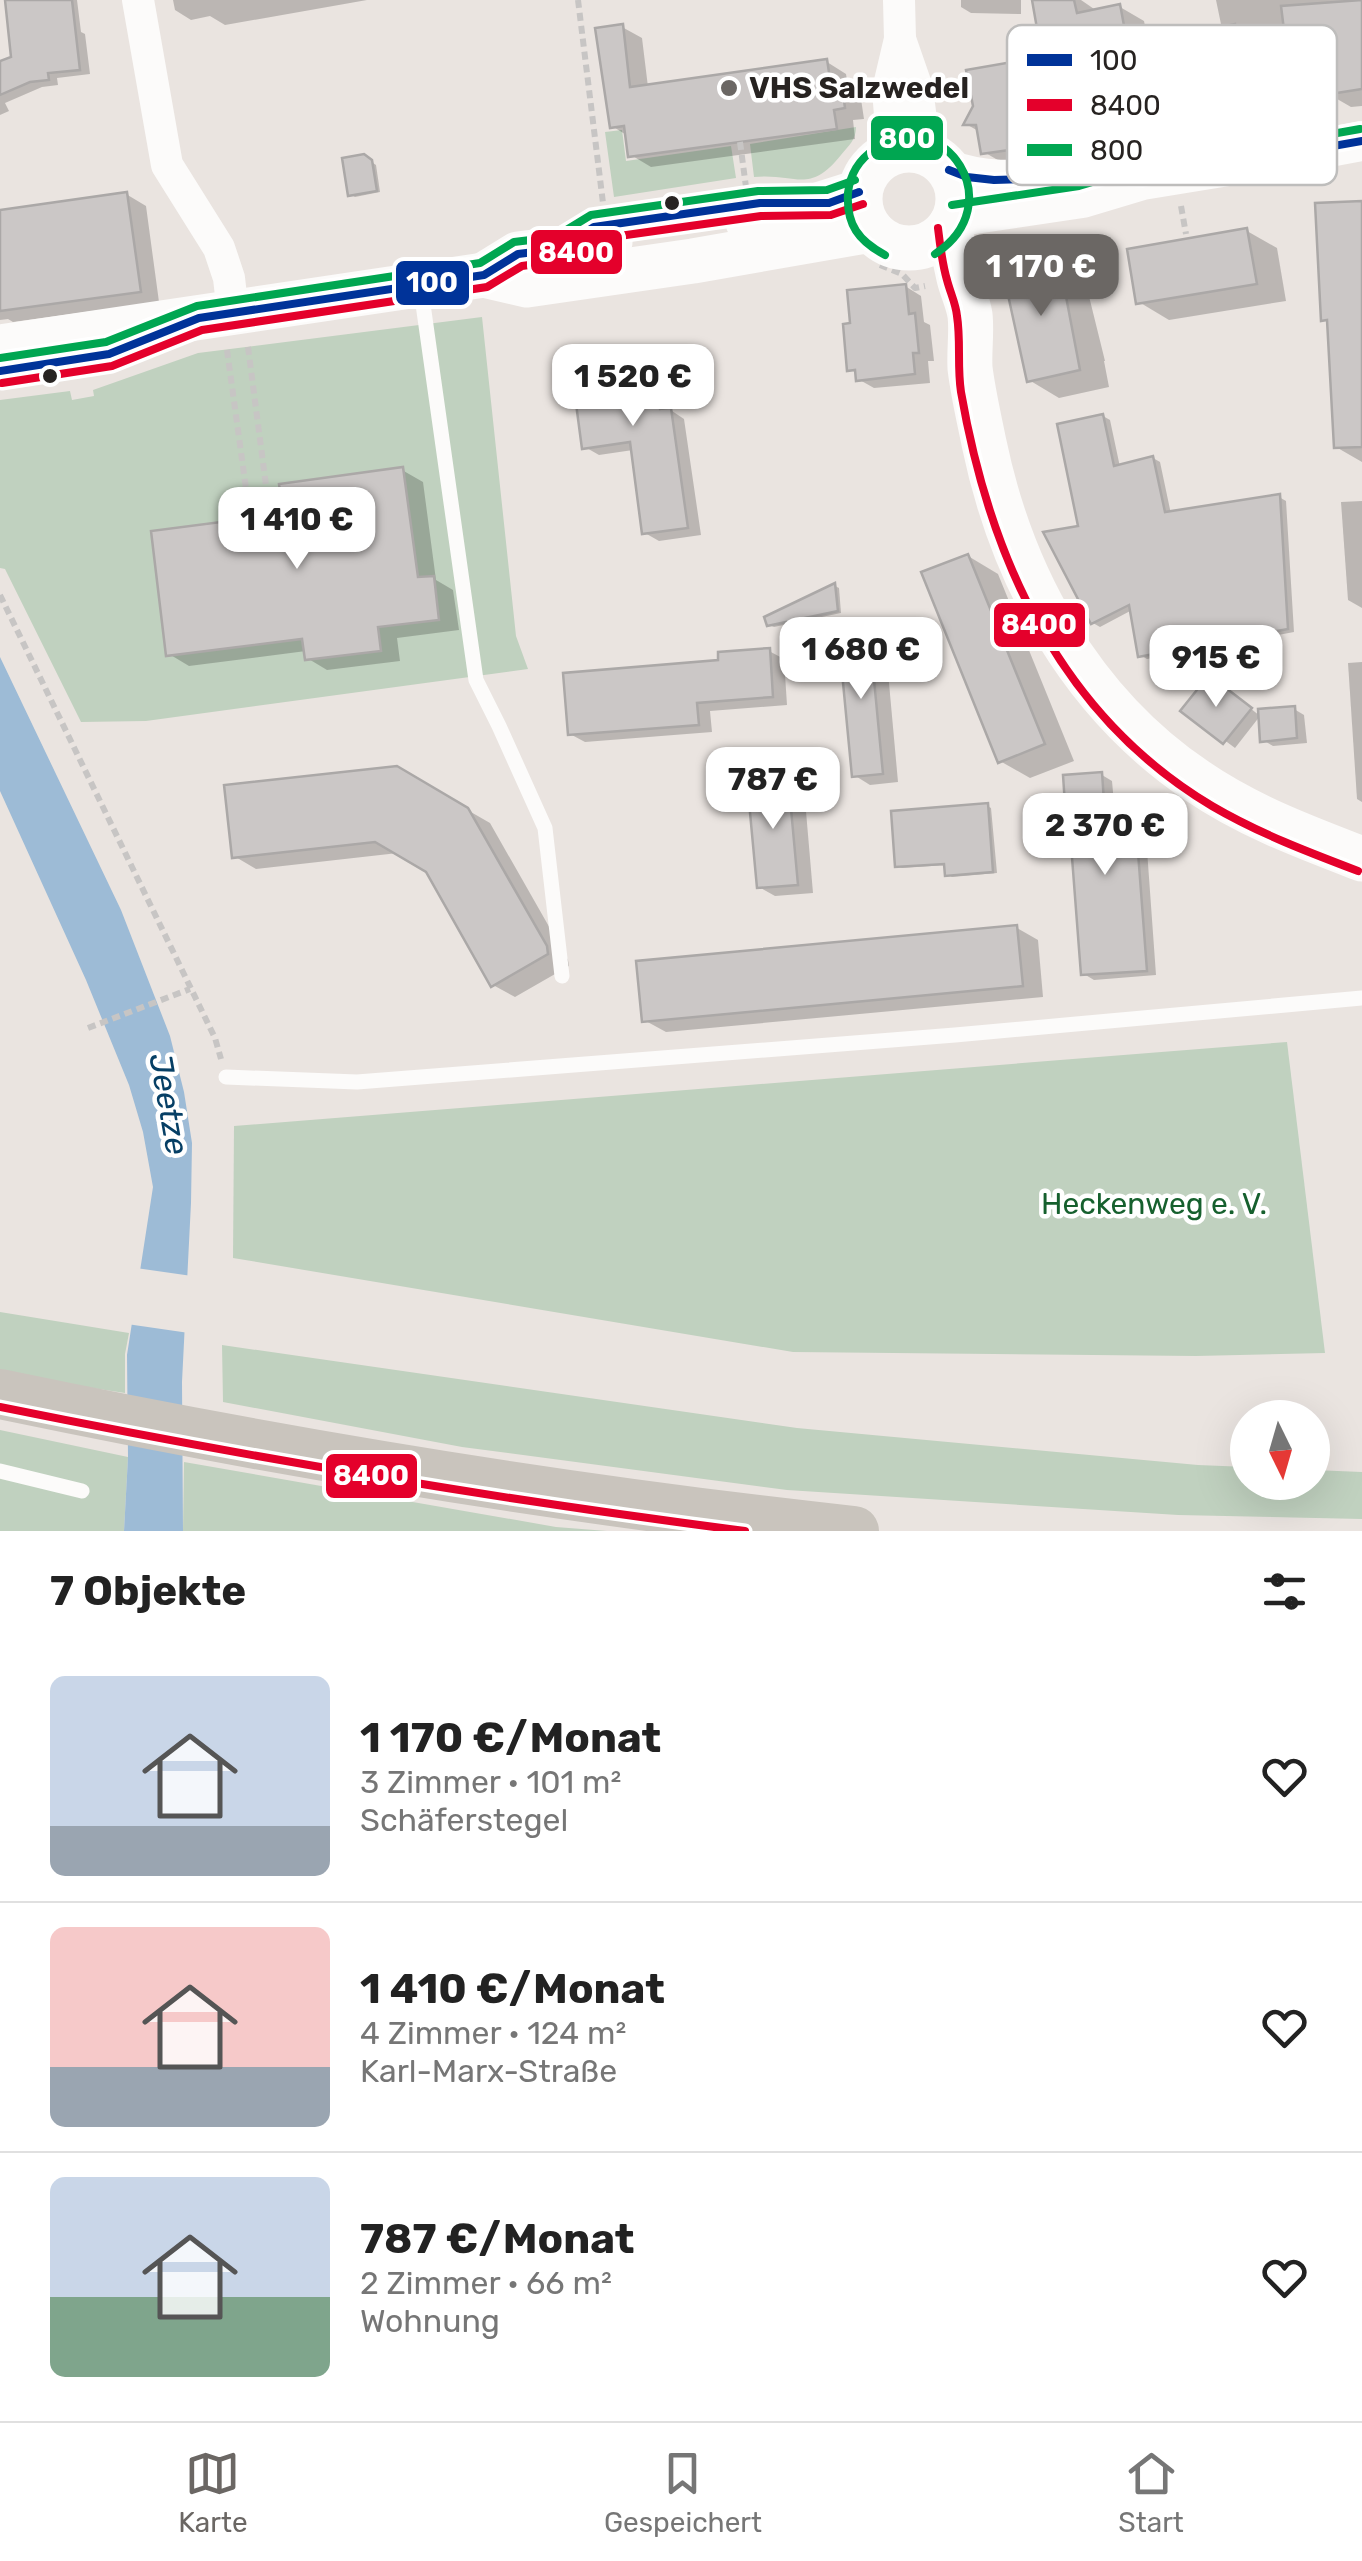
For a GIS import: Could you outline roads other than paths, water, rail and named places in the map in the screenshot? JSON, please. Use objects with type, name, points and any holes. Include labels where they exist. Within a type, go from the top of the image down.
[{"type":"main road","points":[[0,347],[226,329],[484,275],[518,254],[780,217],[867,218],[928,244],[952,222],[957,189],[922,158],[884,156],[868,171],[867,218]]},
{"type":"main road","points":[[484,275],[527,285],[693,261],[867,218]]},
{"type":"main road","points":[[867,218],[917,260],[944,322],[970,366]]},
{"type":"main road","points":[[952,222],[958,276],[970,315],[970,366],[984,446],[1024,572],[1056,633],[1101,695],[1139,736],[1198,782],[1274,824],[1362,859]]},
{"type":"main road","points":[[0,1394],[260,1445],[557,1493],[837,1530]]},
{"type":"street","points":[[138,0],[167,164],[220,248],[229,278],[226,329]]},
{"type":"street","points":[[898,0],[900,39],[918,88],[922,158],[967,177],[1007,180]]},
{"type":"street","points":[[1337,146],[1362,141]]},
{"type":"street","points":[[952,222],[1082,198],[1125,185]]},
{"type":"lane","points":[[420,286],[476,680],[546,828],[562,976]]},
{"type":"lane","points":[[0,371],[109,354],[226,329]]},
{"type":"lane","points":[[226,1078],[357,1082],[956,1035],[1362,998]]},
{"type":"lane","points":[[0,1471],[82,1491]]},
{"type":"water","name":"Jeetze","points":[[0,657],[121,910],[170,1036],[184,1092],[192,1143],[182,1382],[183,1531],[124,1531],[127,1355],[153,1187],[129,1085],[0,791]]},
{"type":"place","name":"VHS Salzwedel","points":[[729,88]]},
{"type":"park label","name":"Heckenweg e. V.","points":[[1154,1204]]}]
